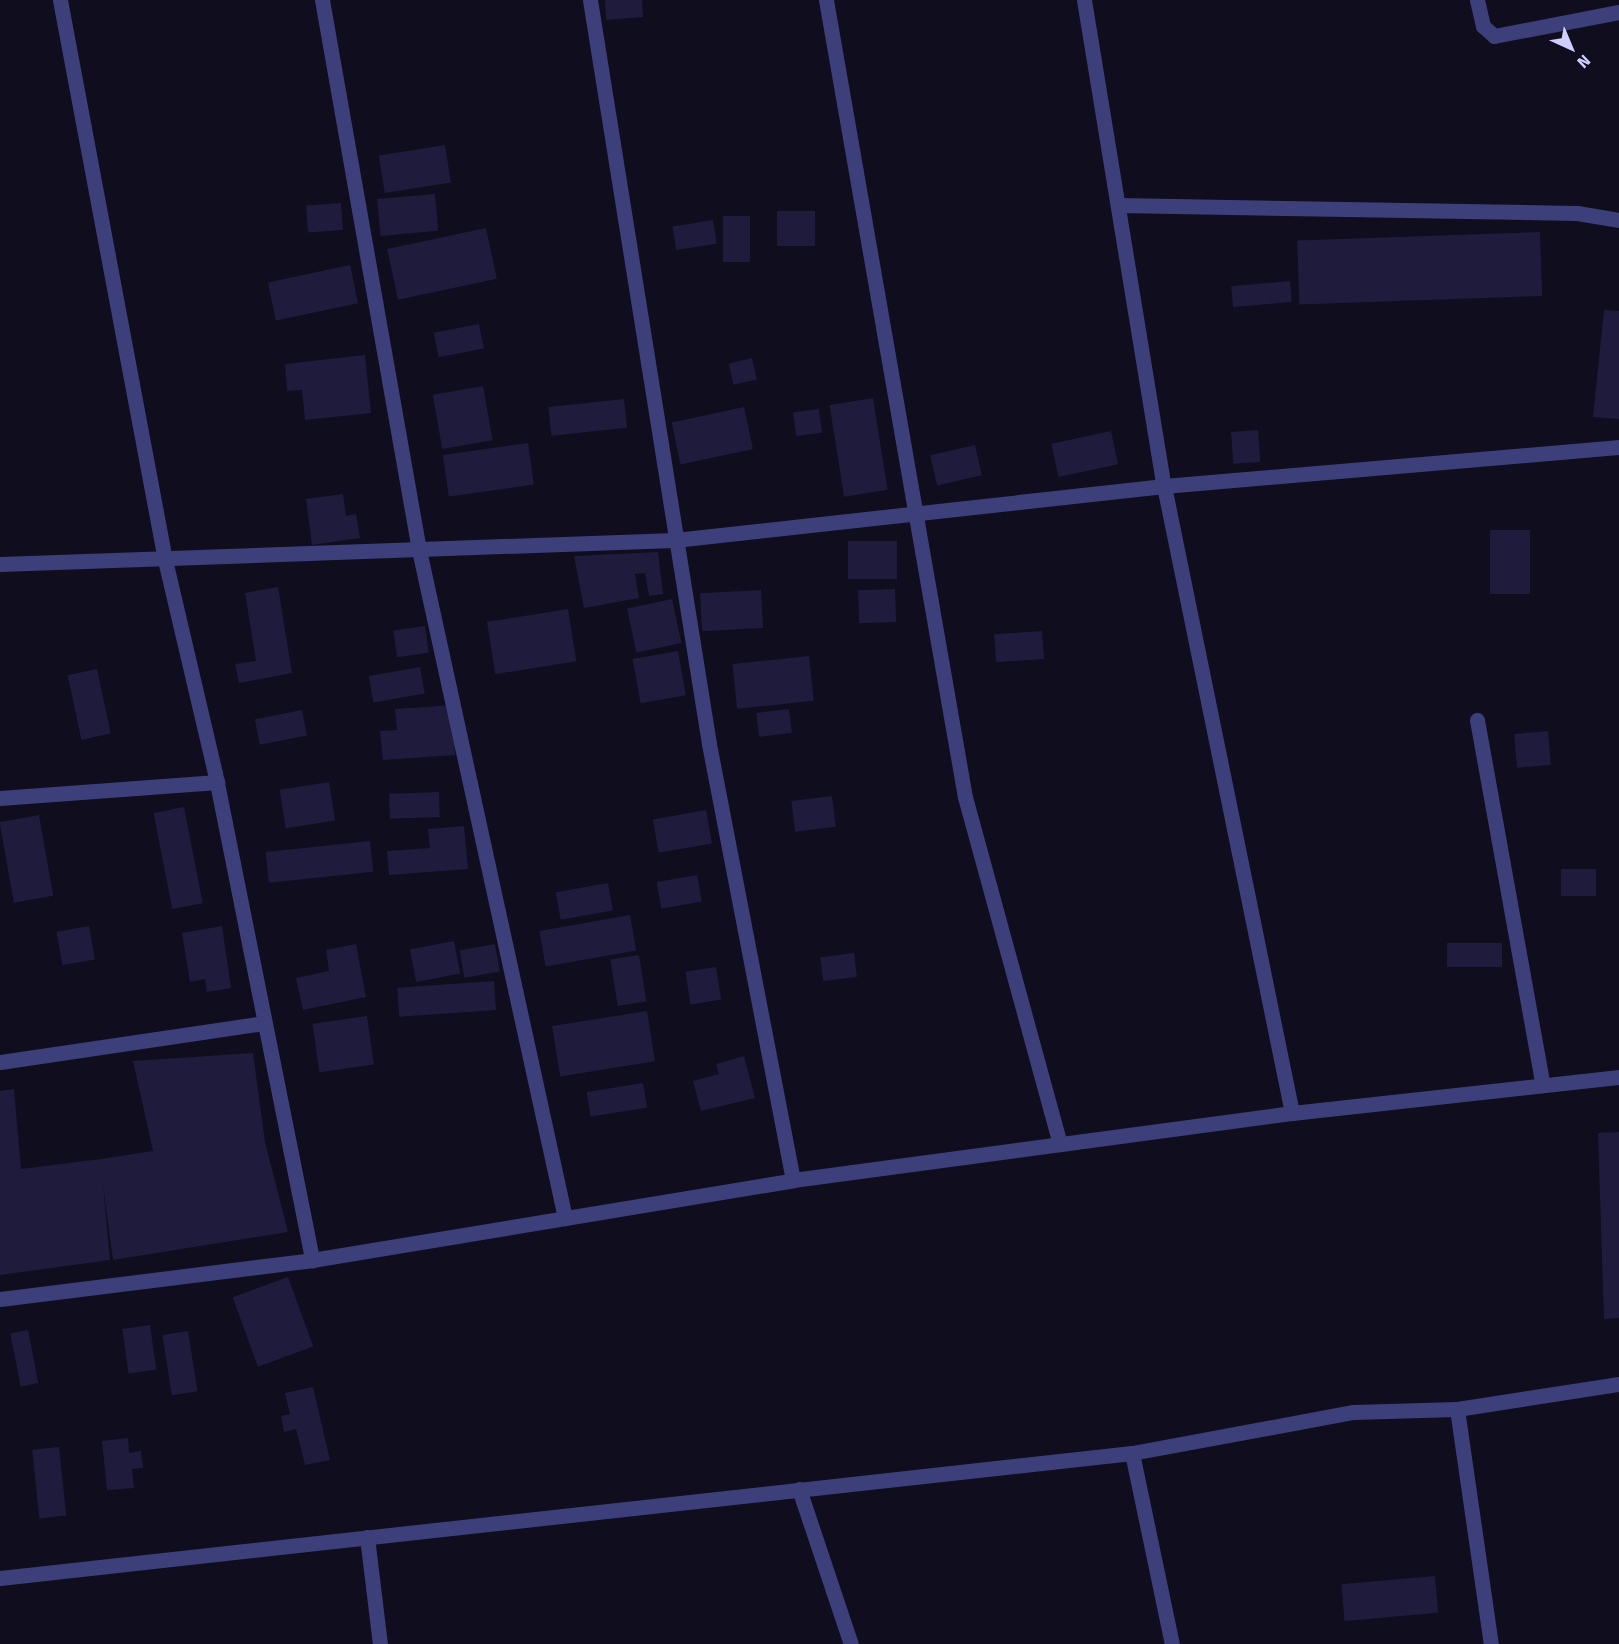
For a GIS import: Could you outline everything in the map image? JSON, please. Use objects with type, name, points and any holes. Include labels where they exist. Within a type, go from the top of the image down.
[{"type":"street","points":[[60,0],[165,560],[217,782],[263,1023],[312,1260]]},
{"type":"street","points":[[322,0],[419,550],[565,1218]]},
{"type":"street","points":[[590,0],[675,540],[793,1180]]},
{"type":"street","points":[[826,0],[965,797],[1060,1144]]},
{"type":"street","points":[[1084,0],[1164,486],[1292,1113]]},
{"type":"street","points":[[1477,0],[1483,26],[1494,36],[1619,12]]},
{"type":"street","points":[[1118,205],[1577,213],[1619,220]]},
{"type":"street","points":[[0,564],[165,560],[675,540],[1164,486],[1619,447]]},
{"type":"street","points":[[1477,720],[1543,1085]]},
{"type":"street","points":[[0,798],[217,782]]},
{"type":"street","points":[[0,1062],[263,1023]]},
{"type":"street","points":[[0,1299],[312,1260],[793,1180],[1292,1113],[1619,1077]]},
{"type":"street","points":[[0,1578],[1131,1453],[1353,1412],[1457,1409],[1619,1384]]},
{"type":"street","points":[[1457,1409],[1491,1644]]},
{"type":"street","points":[[1131,1453],[1172,1644]]},
{"type":"street","points":[[799,1490],[850,1644]]},
{"type":"street","points":[[367,1537],[380,1644]]},
{"type":"building","points":[[605,0],[642,0],[643,17],[606,20]]},
{"type":"building","points":[[445,145],[451,183],[385,193],[379,155]]},
{"type":"building","points":[[435,194],[438,231],[380,236],[377,199]]},
{"type":"building","points":[[341,203],[343,230],[308,232],[306,205]]},
{"type":"building","points":[[777,211],[815,211],[815,246],[777,246]]},
{"type":"building","points":[[723,216],[750,216],[750,262],[723,262]]},
{"type":"building","points":[[713,220],[717,244],[676,250],[673,226]]},
{"type":"building","points":[[486,228],[497,279],[398,300],[387,249]]},
{"type":"building","points":[[1540,232],[1542,296],[1299,304],[1297,240]]},
{"type":"building","points":[[350,265],[358,303],[276,321],[268,282]]},
{"type":"building","points":[[1290,281],[1292,302],[1233,307],[1231,286]]},
{"type":"building","points":[[1604,310],[1619,311],[1619,419],[1593,417]]},
{"type":"building","points":[[479,324],[484,349],[439,357],[434,333]]},
{"type":"building","points":[[365,355],[371,413],[305,420],[302,390],[287,391],[285,364]]},
{"type":"building","points":[[752,358],[757,379],[734,385],[729,363]]},
{"type":"building","points":[[483,386],[493,440],[442,449],[433,395]]},
{"type":"building","points":[[873,398],[888,490],[844,497],[830,405]]},
{"type":"building","points":[[624,399],[627,428],[551,436],[548,407]]},
{"type":"building","points":[[744,407],[753,449],[681,464],[672,422]]},
{"type":"building","points":[[819,409],[822,433],[796,436],[793,412]]},
{"type":"building","points":[[1258,430],[1260,462],[1233,464],[1231,432]]},
{"type":"building","points":[[1111,431],[1118,464],[1058,477],[1051,444]]},
{"type":"building","points":[[528,443],[534,485],[449,497],[443,455]]},
{"type":"building","points":[[975,445],[982,475],[937,486],[930,455]]},
{"type":"building","points":[[343,494],[346,516],[356,514],[360,538],[312,545],[306,499]]},
{"type":"building","points":[[1490,530],[1530,530],[1530,594],[1490,594]]},
{"type":"building","points":[[848,541],[897,541],[897,579],[848,579]]},
{"type":"building","points":[[658,552],[663,594],[649,596],[645,573],[635,574],[639,598],[584,608],[574,556]]},
{"type":"building","points":[[278,587],[292,673],[239,683],[235,664],[256,661],[245,593]]},
{"type":"building","points":[[895,589],[896,622],[859,623],[858,590]]},
{"type":"building","points":[[761,590],[763,628],[702,631],[700,593]]},
{"type":"building","points":[[672,599],[681,643],[636,653],[627,609]]},
{"type":"building","points":[[568,609],[576,661],[495,674],[487,622]]},
{"type":"building","points":[[425,626],[429,653],[397,657],[393,630]]},
{"type":"building","points":[[1042,631],[1044,659],[996,662],[994,634]]},
{"type":"building","points":[[678,651],[686,695],[641,703],[633,659]]},
{"type":"building","points":[[809,656],[814,701],[737,709],[732,664]]},
{"type":"building","points":[[420,667],[425,694],[373,703],[369,676]]},
{"type":"building","points":[[97,669],[111,734],[81,740],[68,675]]},
{"type":"building","points":[[453,705],[455,755],[383,760],[380,731],[397,730],[395,709]]},
{"type":"building","points":[[789,709],[792,733],[759,737],[756,713]]},
{"type":"building","points":[[302,710],[307,736],[260,745],[255,719]]},
{"type":"building","points":[[1548,731],[1551,765],[1517,768],[1514,734]]},
{"type":"building","points":[[329,782],[335,821],[286,828],[280,790]]},
{"type":"building","points":[[439,792],[440,817],[390,819],[389,794]]},
{"type":"building","points":[[832,796],[836,827],[795,832],[791,801]]},
{"type":"building","points":[[184,807],[203,903],[172,909],[154,813]]},
{"type":"building","points":[[706,810],[712,843],[659,853],[653,819]]},
{"type":"building","points":[[39,815],[53,896],[14,903],[0,822]]},
{"type":"building","points":[[464,826],[468,869],[389,875],[387,851],[430,848],[428,829]]},
{"type":"building","points":[[370,841],[373,872],[269,883],[266,852]]},
{"type":"building","points":[[1561,869],[1596,869],[1596,896],[1561,896]]},
{"type":"building","points":[[697,875],[702,902],[661,909],[657,882]]},
{"type":"building","points":[[608,883],[613,911],[561,920],[556,892]]},
{"type":"building","points":[[630,915],[636,950],[546,966],[539,931]]},
{"type":"building","points":[[89,926],[95,959],[62,965],[57,932]]},
{"type":"building","points":[[222,926],[231,988],[207,992],[205,979],[190,982],[182,933]]},
{"type":"building","points":[[454,941],[460,973],[416,982],[410,950]]},
{"type":"building","points":[[1447,943],[1502,943],[1502,967],[1447,967]]},
{"type":"building","points":[[356,944],[366,997],[303,1010],[296,978],[329,971],[326,950]]},
{"type":"building","points":[[495,944],[500,972],[464,978],[460,950]]},
{"type":"building","points":[[854,953],[857,977],[823,981],[820,957]]},
{"type":"building","points":[[639,955],[646,1001],[618,1006],[610,960]]},
{"type":"building","points":[[716,967],[721,1000],[691,1004],[685,972]]},
{"type":"building","points":[[494,981],[496,1010],[399,1017],[397,988]]},
{"type":"building","points":[[647,1011],[655,1061],[560,1076],[552,1026]]},
{"type":"building","points":[[367,1016],[374,1065],[319,1072],[313,1024]]},
{"type":"building","points":[[253,1053],[265,1142],[288,1232],[113,1260],[103,1185],[110,1260],[0,1275],[0,1091],[14,1089],[21,1169],[101,1159],[153,1151],[133,1061]]},
{"type":"building","points":[[744,1056],[755,1098],[701,1111],[693,1081],[719,1074],[716,1064]]},
{"type":"building","points":[[643,1083],[647,1108],[591,1117],[587,1092]]},
{"type":"building","points":[[1619,1132],[1619,1318],[1604,1319],[1598,1133]]},
{"type":"building","points":[[288,1277],[313,1347],[258,1367],[233,1297]]},
{"type":"building","points":[[150,1325],[156,1370],[129,1373],[122,1329]]},
{"type":"building","points":[[28,1330],[38,1383],[21,1386],[10,1333]]},
{"type":"building","points":[[188,1331],[198,1391],[172,1395],[162,1335]]},
{"type":"building","points":[[313,1387],[330,1460],[305,1465],[296,1429],[284,1432],[281,1416],[290,1414],[285,1393]]},
{"type":"building","points":[[128,1438],[129,1453],[141,1451],[143,1468],[132,1469],[134,1488],[107,1490],[102,1441]]},
{"type":"building","points":[[59,1447],[66,1516],[39,1518],[32,1450]]},
{"type":"building","points":[[1435,1576],[1438,1613],[1345,1621],[1341,1584]]}]
